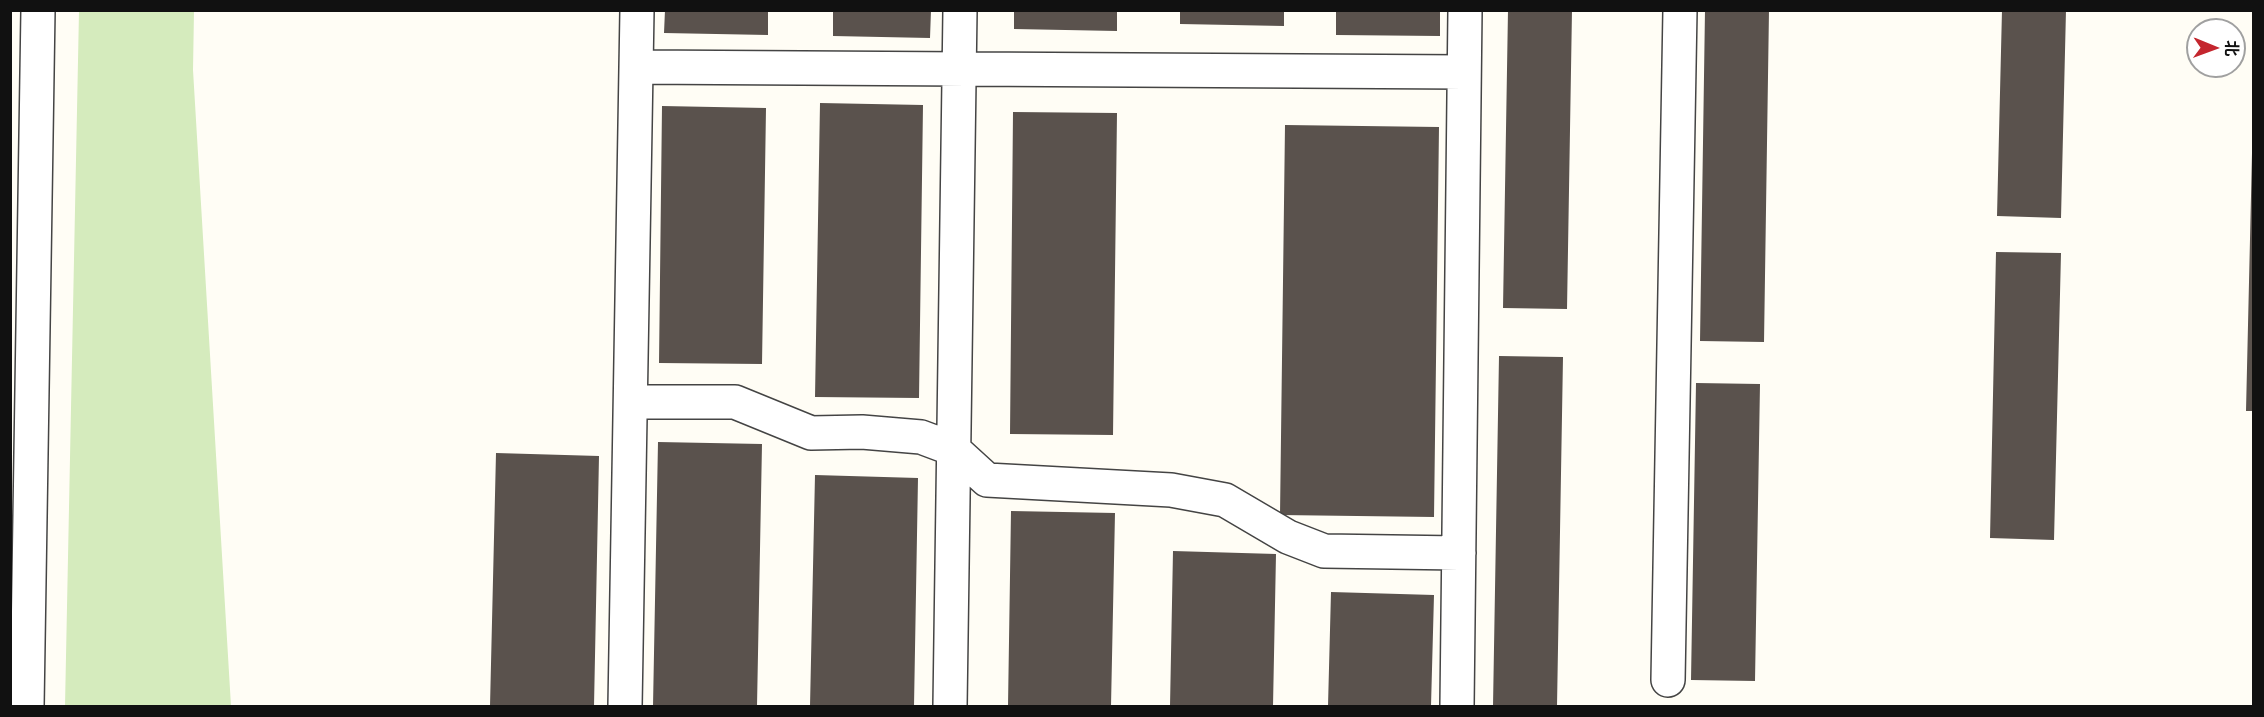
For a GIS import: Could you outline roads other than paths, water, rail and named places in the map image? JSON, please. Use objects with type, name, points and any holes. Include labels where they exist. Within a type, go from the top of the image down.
[{"type":"street","points":[[27,706],[38,10]]},
{"type":"street","points":[[625,706],[638,10]]},
{"type":"street","points":[[950,706],[960,10]]},
{"type":"street","points":[[1458,706],[1465,10]]},
{"type":"street","points":[[1668,680],[1680,10]]},
{"type":"street","points":[[636,67],[1464,72]]},
{"type":"street","points":[[631,402],[735,402],[811,432],[862,432],[921,437],[953,449],[987,480],[1171,490],[1225,500],[1288,537],[1324,551],[1459,553]]}]
